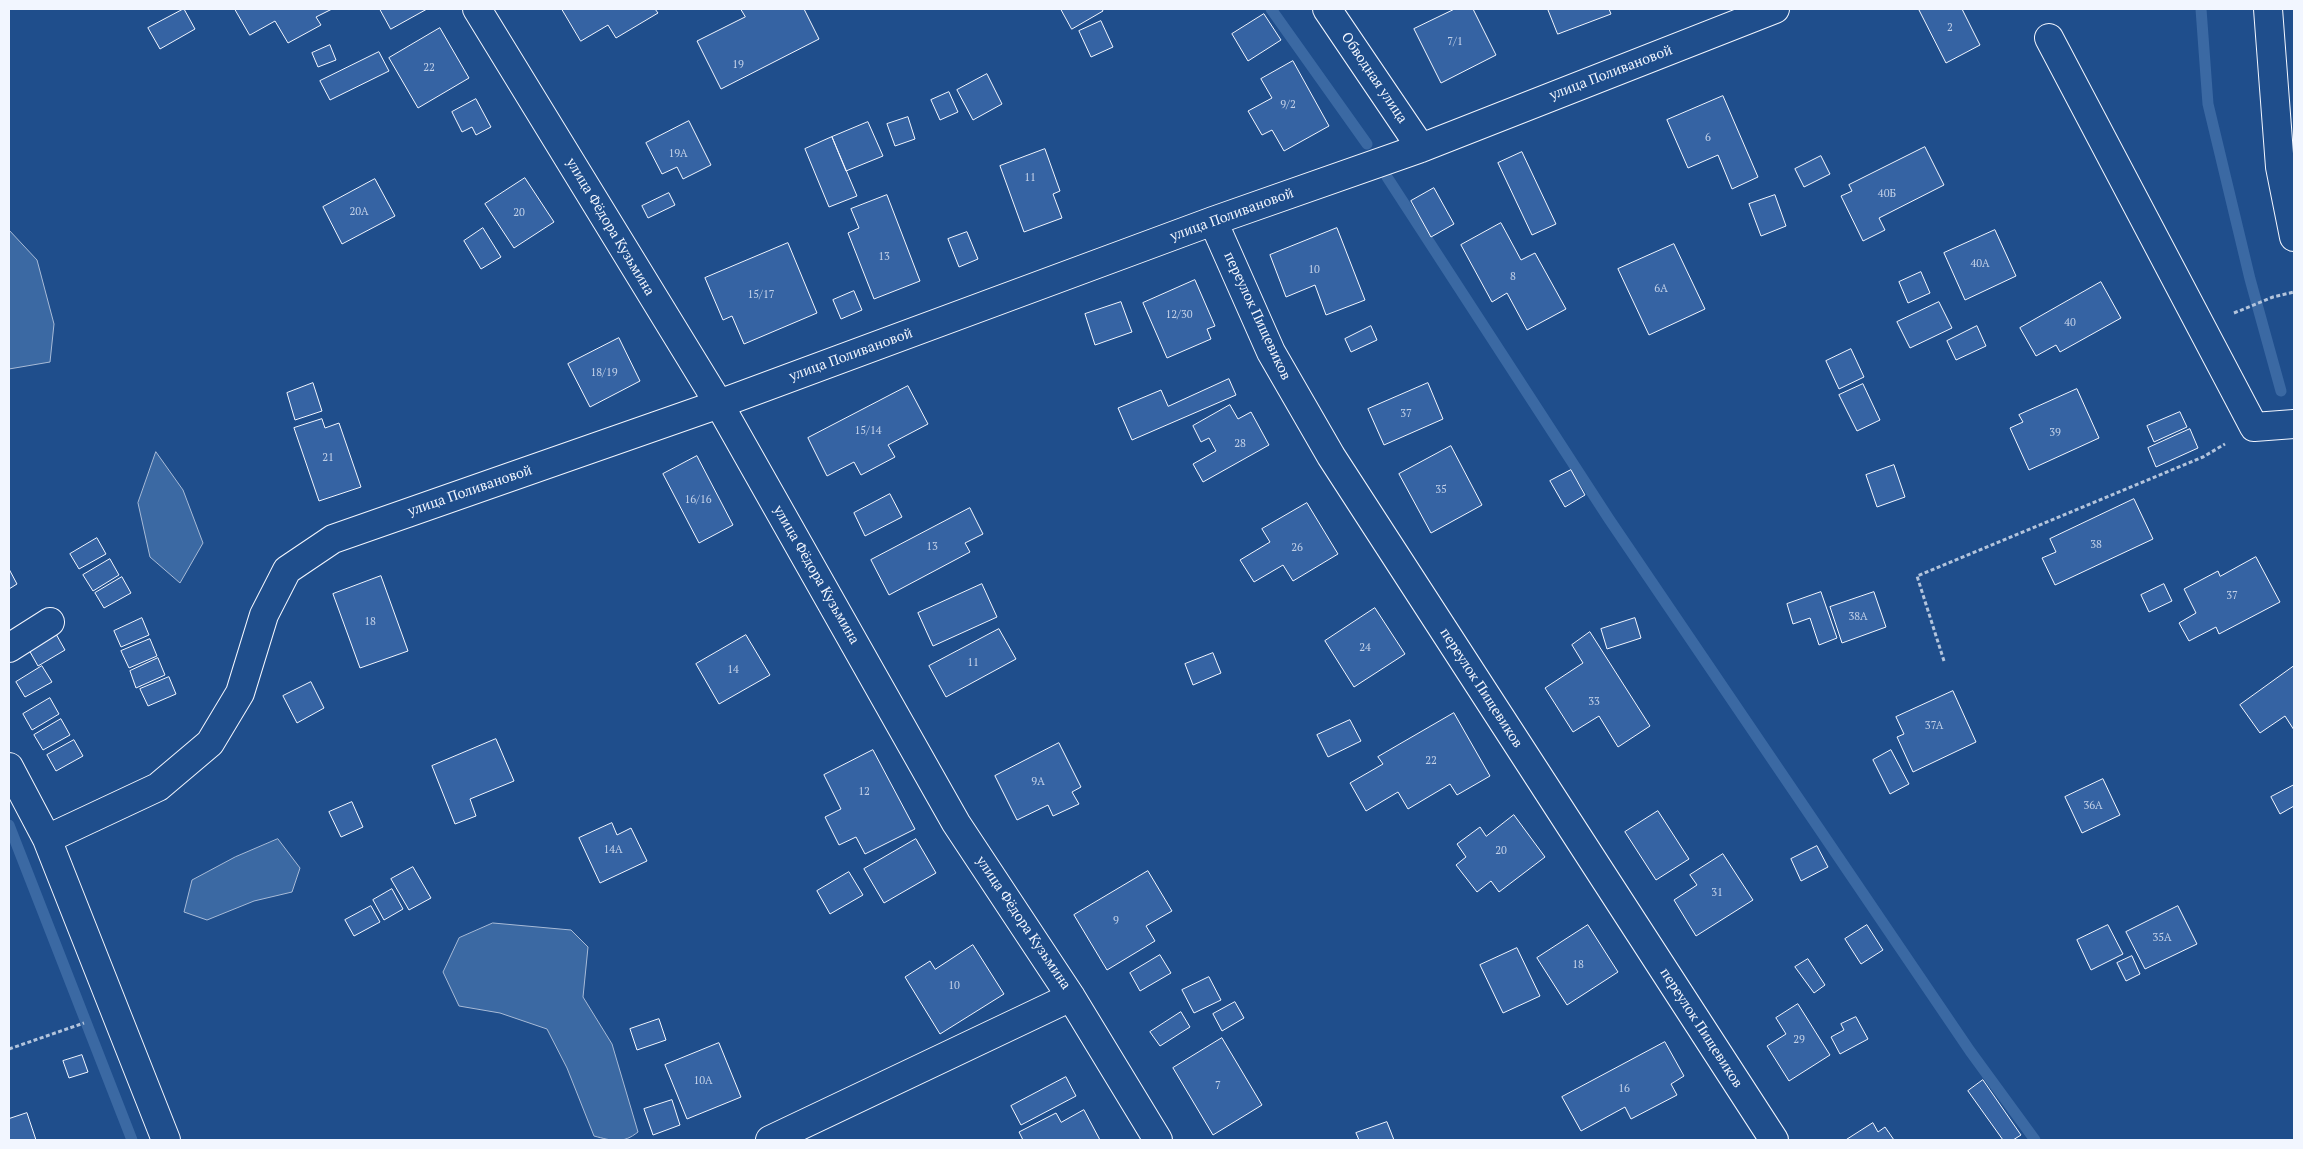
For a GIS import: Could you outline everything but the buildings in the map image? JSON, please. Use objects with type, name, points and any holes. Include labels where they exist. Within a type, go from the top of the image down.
[{"type":"street","name":"улица Фёдора Кузьмина","points":[[477,9],[719,404],[956,823],[1072,997],[1158,1140]]},
{"type":"street","name":"Обводная улица","points":[[1326,9],[1421,148]]},
{"type":"street","name":"улица Поливановой","points":[[47,839],[158,786],[210,743],[240,693],[264,615],[287,570],[333,539],[719,404],[1213,221],[1421,148],[1775,9]]},
{"type":"street","points":[[2268,9],[2280,167],[2294,237]]},
{"type":"street","points":[[2049,38],[2254,427],[2294,424]]},
{"type":"street","name":"переулок Пищевиков","points":[[1213,221],[1271,352],[1330,456],[1774,1140]]},
{"type":"street","points":[[9,648],[50,622]]},
{"type":"street","points":[[9,768],[47,839],[166,1140]]},
{"type":"street","points":[[770,1140],[1072,997]]},
{"type":"path","points":[[2251,306],[2273,297],[2294,292]]},
{"type":"path","points":[[1944,661],[1916,576],[2203,457],[2254,427]]},
{"type":"path","points":[[9,1049],[70,1028]]},
{"type":"water","points":[[9,230],[37,260],[54,324],[50,362],[9,369]]},
{"type":"water","points":[[156,452],[183,490],[203,543],[180,583],[150,557],[138,503]]},
{"type":"water","points":[[278,839],[300,868],[292,892],[254,901],[207,920],[184,912],[192,880],[235,857]]},
{"type":"water","points":[[493,923],[571,930],[588,947],[583,997],[612,1044],[638,1132],[633,1136],[617,1140],[594,1136],[567,1068],[547,1029],[500,1013],[459,1006],[443,972],[459,938]]},
{"type":"waterway","points":[[1271,9],[1367,144]]},
{"type":"waterway","points":[[2201,9],[2208,104],[2250,279],[2281,391]]},
{"type":"waterway","points":[[1387,177],[1609,519],[1970,1051],[2035,1140]]},
{"type":"waterway","points":[[9,825],[132,1140]]}]
